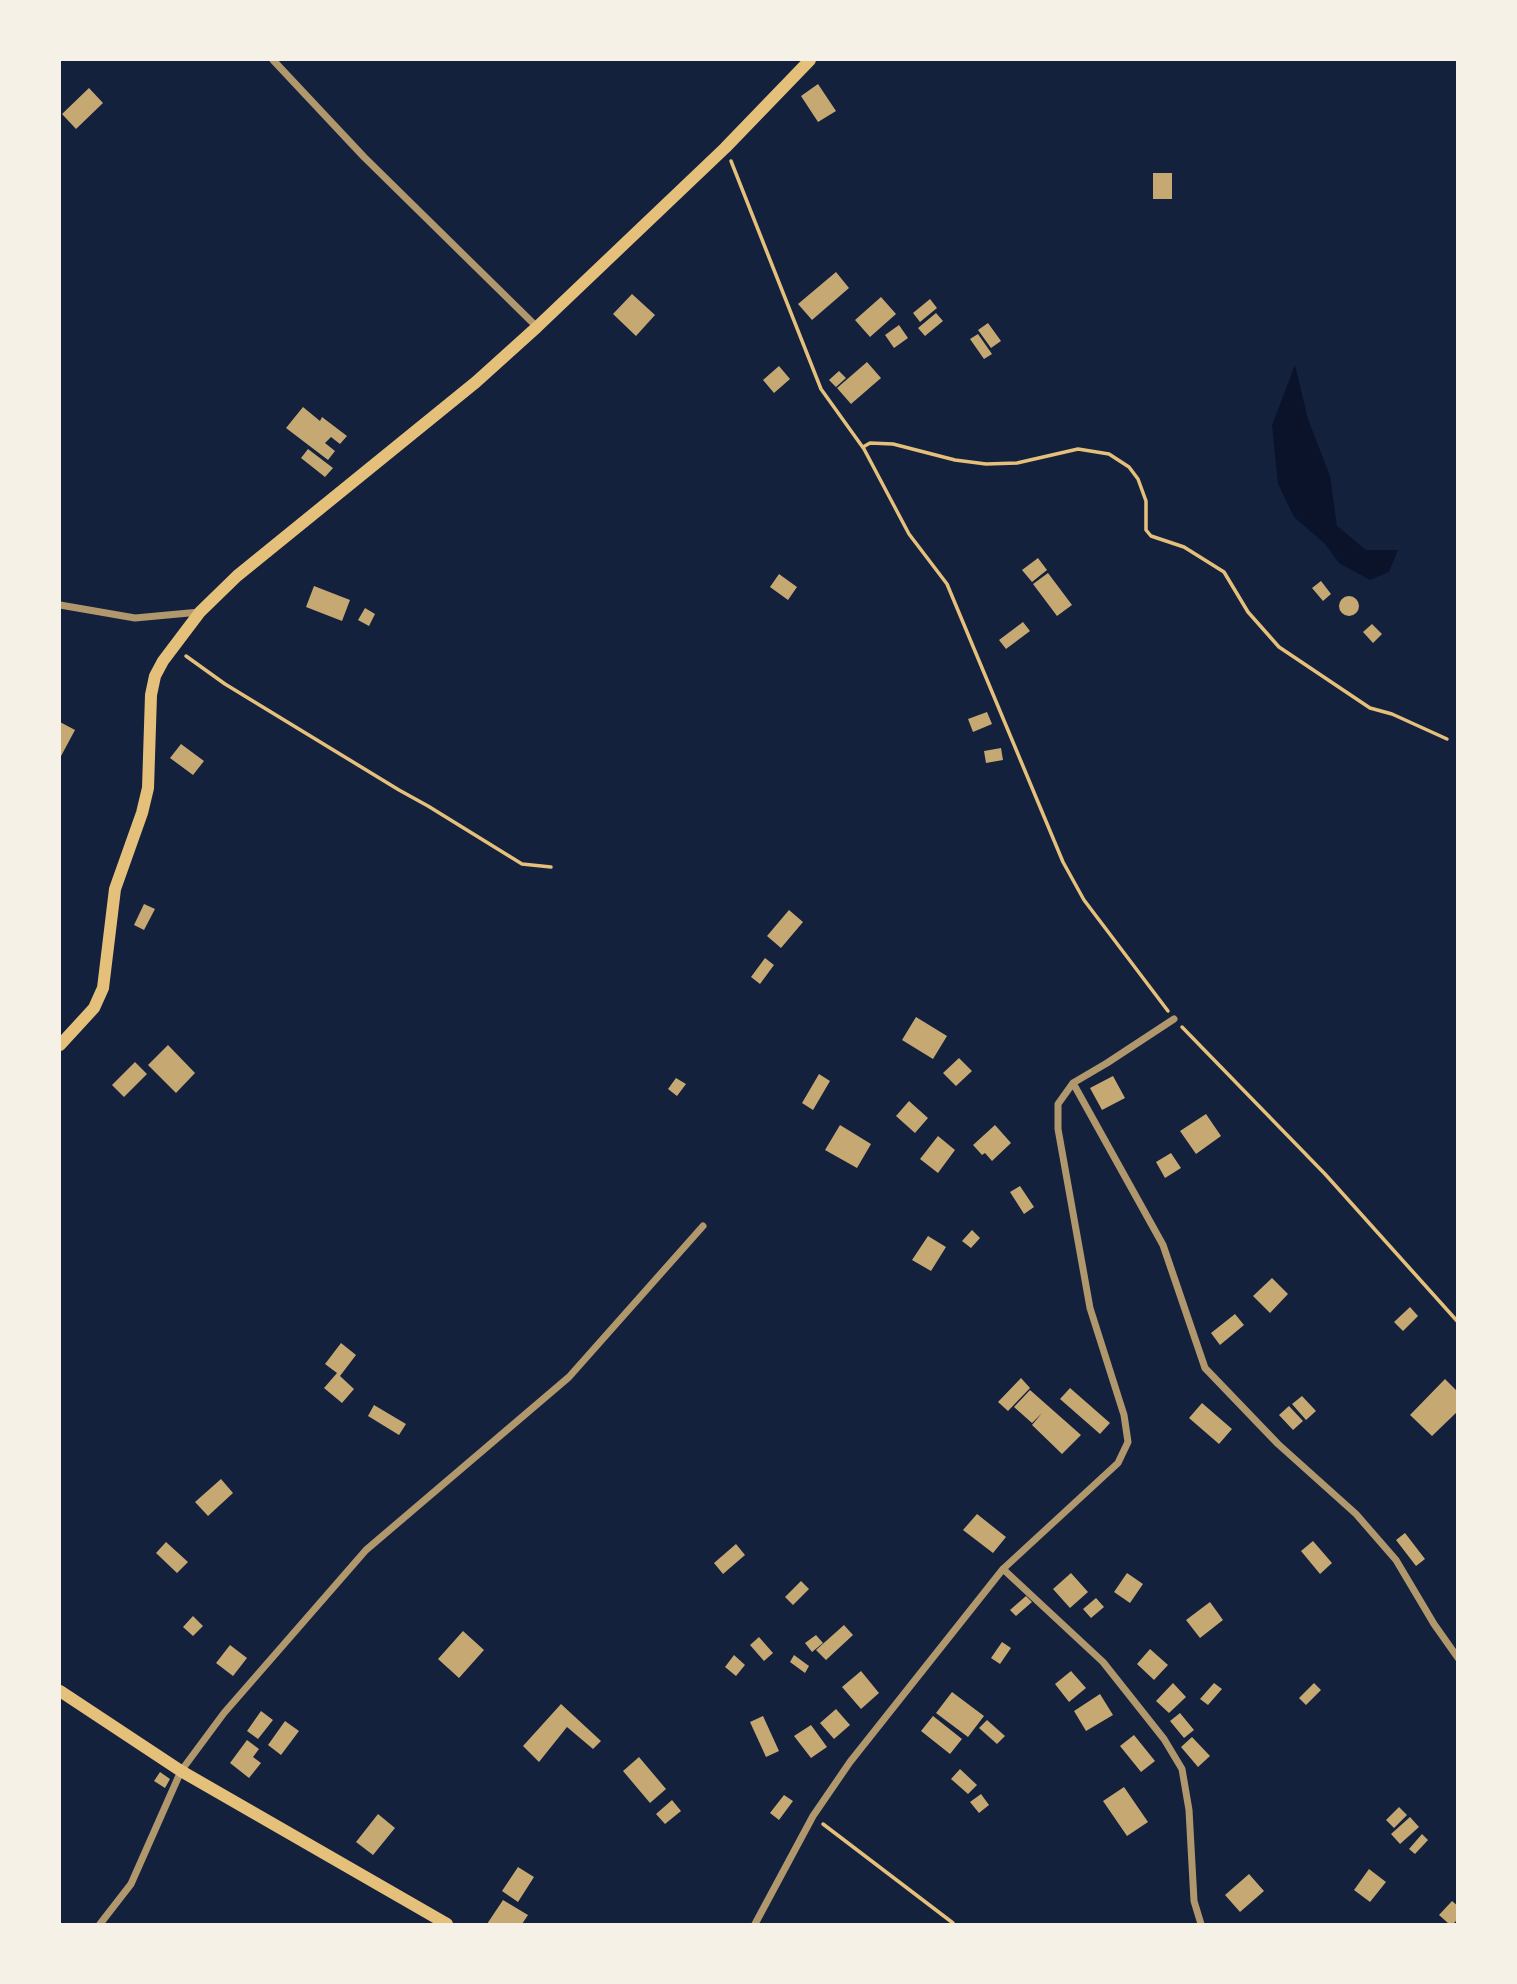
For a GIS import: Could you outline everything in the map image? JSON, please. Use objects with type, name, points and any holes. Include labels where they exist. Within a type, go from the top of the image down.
[{"type":"main road","points":[[60,1045],[94,1008],[103,988],[115,889],[148,788],[151,695],[155,676],[173,647],[200,612],[237,576],[476,382],[537,327],[725,148],[810,60]]},
{"type":"main road","points":[[60,1691],[181,1771],[447,1924]]},
{"type":"street","points":[[273,60],[364,157],[537,327]]},
{"type":"street","points":[[60,605],[135,618],[200,612]]},
{"type":"street","points":[[755,1924],[813,1816],[850,1762],[1003,1569],[1118,1463],[1128,1442],[1124,1415],[1090,1308],[1058,1129],[1058,1104],[1073,1083],[1174,1019]]},
{"type":"street","points":[[1073,1083],[1163,1245],[1205,1368],[1279,1444],[1356,1514],[1396,1560],[1434,1624],[1458,1658]]},
{"type":"street","points":[[100,1924],[131,1884],[181,1771],[224,1713],[366,1550],[569,1377],[703,1226]]},
{"type":"street","points":[[1003,1569],[1103,1662],[1164,1739],[1182,1769],[1189,1810],[1194,1901],[1201,1924]]},
{"type":"path","points":[[725,148],[821,389],[864,449],[909,534],[947,584],[1063,862],[1084,900],[1174,1019],[1325,1174],[1458,1322]]},
{"type":"path","points":[[864,449],[863,446],[870,443],[893,444],[956,460],[986,464],[1017,463],[1078,450],[1109,454],[1129,467],[1138,479],[1146,500],[1146,530],[1151,536],[1184,547],[1224,572],[1248,612],[1279,648],[1370,708],[1392,714],[1447,739]]},
{"type":"path","points":[[173,647],[225,684],[522,864],[551,867]]},
{"type":"path","points":[[813,1816],[953,1923]]},
{"type":"water","points":[[1295,365],[1308,419],[1330,476],[1337,526],[1366,550],[1398,550],[1389,572],[1370,580],[1339,563],[1325,544],[1294,517],[1278,484],[1272,425]]},
{"type":"building","points":[[818,84],[836,111],[818,122],[801,96]]},
{"type":"building","points":[[89,88],[103,103],[76,129],[62,114]]},
{"type":"building","points":[[1153,173],[1172,173],[1172,199],[1153,199]]},
{"type":"building","points":[[836,272],[849,288],[812,320],[798,304]]},
{"type":"building","points":[[632,294],[655,315],[636,336],[613,314]]},
{"type":"building","points":[[881,297],[896,314],[870,337],[855,320]]},
{"type":"building","points":[[930,299],[937,308],[920,322],[913,313]]},
{"type":"building","points":[[936,313],[943,321],[925,336],[918,328]]},
{"type":"building","points":[[988,323],[1001,341],[991,348],[978,330]]},
{"type":"building","points":[[899,325],[908,338],[894,348],[885,335]]},
{"type":"building","points":[[978,334],[992,354],[984,359],[970,339]]},
{"type":"building","points":[[867,362],[881,378],[851,404],[837,388]]},
{"type":"building","points":[[779,366],[790,379],[774,393],[763,380]]},
{"type":"building","points":[[839,371],[846,378],[836,387],[829,380]]},
{"type":"building","points":[[303,407],[320,421],[322,417],[347,436],[340,444],[331,437],[325,443],[335,451],[328,460],[286,428]]},
{"type":"building","points":[[308,449],[333,468],[325,477],[301,458]]},
{"type":"building","points":[[1038,558],[1047,570],[1032,582],[1022,570]]},
{"type":"building","points":[[1048,573],[1072,605],[1057,616],[1033,584]]},
{"type":"building","points":[[779,574],[797,587],[788,600],[770,587]]},
{"type":"building","points":[[1321,581],[1331,594],[1323,601],[1312,588]]},
{"type":"building","points":[[314,586],[350,600],[342,621],[306,607]]},
{"type":"building","points":[[1345,596],[1353,596],[1359,606],[1353,616],[1345,616],[1339,610],[1339,602]]},
{"type":"building","points":[[365,608],[375,614],[369,626],[358,620]]},
{"type":"building","points":[[1023,622],[1030,631],[1006,649],[999,640]]},
{"type":"building","points":[[1372,624],[1382,634],[1373,643],[1363,632]]},
{"type":"building","points":[[987,712],[992,724],[973,732],[968,719]]},
{"type":"building","points":[[60,722],[75,730],[60,758]]},
{"type":"building","points":[[181,744],[204,761],[193,775],[170,758]]},
{"type":"building","points":[[1001,748],[1003,760],[986,763],[984,751]]},
{"type":"building","points":[[144,904],[155,909],[144,930],[134,925]]},
{"type":"building","points":[[789,910],[803,922],[781,948],[767,936]]},
{"type":"building","points":[[765,958],[774,965],[760,984],[751,977]]},
{"type":"building","points":[[916,1017],[947,1036],[933,1059],[902,1040]]},
{"type":"building","points":[[168,1045],[195,1073],[176,1093],[148,1065]]},
{"type":"building","points":[[959,1058],[972,1071],[956,1086],[943,1073]]},
{"type":"building","points":[[135,1062],[147,1074],[124,1097],[112,1085]]},
{"type":"building","points":[[819,1074],[830,1081],[813,1110],[802,1103]]},
{"type":"building","points":[[1113,1076],[1125,1098],[1102,1110],[1090,1088]]},
{"type":"building","points":[[676,1078],[686,1084],[677,1096],[668,1089]]},
{"type":"building","points":[[909,1101],[928,1118],[915,1133],[896,1116]]},
{"type":"building","points":[[1206,1114],[1221,1136],[1196,1154],[1180,1131]]},
{"type":"building","points":[[840,1125],[871,1144],[857,1168],[825,1150]]},
{"type":"building","points":[[995,1125],[1011,1143],[992,1161],[973,1145]]},
{"type":"building","points":[[938,1136],[955,1150],[938,1173],[920,1159]]},
{"type":"building","points":[[1171,1153],[1181,1168],[1165,1178],[1156,1162]]},
{"type":"building","points":[[1020,1186],[1034,1207],[1024,1214],[1010,1192]]},
{"type":"building","points":[[972,1230],[980,1238],[971,1248],[962,1241]]},
{"type":"building","points":[[928,1236],[946,1247],[931,1271],[912,1260]]},
{"type":"building","points":[[1272,1278],[1288,1294],[1270,1313],[1253,1296]]},
{"type":"building","points":[[1410,1307],[1418,1316],[1403,1331],[1394,1322]]},
{"type":"building","points":[[1235,1314],[1244,1325],[1220,1345],[1211,1333]]},
{"type":"building","points":[[341,1343],[356,1355],[340,1376],[354,1389],[342,1403],[324,1388],[337,1373],[325,1364]]},
{"type":"building","points":[[1021,1378],[1030,1388],[1008,1411],[998,1402]]},
{"type":"building","points":[[1445,1379],[1458,1392],[1458,1411],[1432,1436],[1410,1415]]},
{"type":"building","points":[[1070,1388],[1110,1423],[1100,1434],[1060,1399]]},
{"type":"building","points":[[1030,1390],[1081,1435],[1062,1454],[1032,1425],[1042,1413],[1032,1423],[1014,1407]]},
{"type":"building","points":[[1302,1396],[1316,1411],[1306,1420],[1292,1404]]},
{"type":"building","points":[[1202,1403],[1232,1429],[1219,1444],[1189,1418]]},
{"type":"building","points":[[374,1405],[406,1424],[399,1435],[368,1416]]},
{"type":"building","points":[[1289,1406],[1303,1421],[1293,1430],[1279,1415]]},
{"type":"building","points":[[221,1479],[233,1493],[208,1516],[195,1502]]},
{"type":"building","points":[[977,1514],[1006,1537],[993,1553],[963,1530]]},
{"type":"building","points":[[1405,1533],[1425,1559],[1416,1566],[1396,1540]]},
{"type":"building","points":[[1313,1541],[1332,1563],[1320,1574],[1301,1551]]},
{"type":"building","points":[[166,1542],[188,1562],[177,1573],[156,1553]]},
{"type":"building","points":[[736,1544],[745,1555],[723,1574],[714,1563]]},
{"type":"building","points":[[1071,1573],[1088,1592],[1070,1608],[1053,1589]]},
{"type":"building","points":[[1127,1573],[1143,1584],[1130,1603],[1114,1592]]},
{"type":"building","points":[[801,1581],[809,1589],[793,1605],[785,1597]]},
{"type":"building","points":[[1026,1596],[1032,1602],[1016,1616],[1010,1610]]},
{"type":"building","points":[[1096,1598],[1104,1607],[1091,1618],[1083,1609]]},
{"type":"building","points":[[1210,1602],[1223,1620],[1200,1638],[1186,1620]]},
{"type":"building","points":[[193,1616],[203,1626],[193,1636],[183,1627]]},
{"type":"building","points":[[844,1625],[853,1635],[826,1660],[816,1650]]},
{"type":"building","points":[[463,1631],[484,1650],[459,1678],[438,1659]]},
{"type":"building","points":[[816,1635],[823,1643],[812,1652],[805,1643]]},
{"type":"building","points":[[759,1637],[773,1653],[764,1661],[750,1645]]},
{"type":"building","points":[[1002,1642],[1011,1648],[1000,1664],[991,1658]]},
{"type":"building","points":[[230,1645],[247,1658],[233,1676],[216,1663]]},
{"type":"building","points":[[1150,1649],[1168,1665],[1154,1680],[1137,1664]]},
{"type":"building","points":[[734,1655],[745,1665],[736,1676],[725,1667]]},
{"type":"building","points":[[794,1655],[809,1666],[805,1673],[790,1662]]},
{"type":"building","points":[[861,1671],[879,1693],[861,1709],[842,1687]]},
{"type":"building","points":[[1071,1671],[1086,1688],[1069,1702],[1055,1684]]},
{"type":"building","points":[[1173,1683],[1186,1697],[1169,1713],[1156,1701]]},
{"type":"building","points":[[1214,1683],[1222,1689],[1208,1705],[1200,1699]]},
{"type":"building","points":[[1314,1683],[1321,1690],[1306,1705],[1299,1698]]},
{"type":"building","points":[[952,1692],[984,1716],[968,1737],[936,1713]]},
{"type":"building","points":[[1100,1694],[1113,1715],[1086,1731],[1074,1711]]},
{"type":"building","points":[[561,1704],[601,1741],[593,1749],[567,1727],[539,1762],[523,1746]]},
{"type":"building","points":[[836,1709],[850,1725],[834,1739],[820,1723]]},
{"type":"building","points":[[261,1711],[273,1720],[258,1739],[247,1731]]},
{"type":"building","points":[[1180,1713],[1194,1730],[1184,1738],[1170,1721]]},
{"type":"building","points":[[763,1716],[779,1751],[766,1757],[750,1722]]},
{"type":"building","points":[[933,1716],[962,1739],[950,1754],[921,1731]]},
{"type":"building","points":[[987,1720],[1005,1736],[997,1744],[979,1728]]},
{"type":"building","points":[[285,1721],[299,1731],[281,1755],[268,1745]]},
{"type":"building","points":[[811,1725],[827,1747],[811,1758],[794,1736]]},
{"type":"building","points":[[1134,1735],[1155,1761],[1141,1772],[1120,1746]]},
{"type":"building","points":[[1192,1737],[1210,1756],[1198,1767],[1181,1747]]},
{"type":"building","points":[[247,1740],[259,1749],[253,1757],[261,1763],[249,1778],[230,1763]]},
{"type":"building","points":[[639,1757],[666,1789],[650,1803],[623,1771]]},
{"type":"building","points":[[960,1769],[977,1785],[968,1794],[951,1779]]},
{"type":"building","points":[[160,1772],[170,1779],[165,1788],[154,1781]]},
{"type":"building","points":[[1124,1787],[1148,1822],[1127,1836],[1103,1801]]},
{"type":"building","points":[[981,1794],[989,1805],[979,1813],[970,1802]]},
{"type":"building","points":[[784,1795],[793,1801],[779,1820],[770,1813]]},
{"type":"building","points":[[672,1800],[681,1811],[665,1824],[656,1814]]},
{"type":"building","points":[[1399,1807],[1407,1815],[1394,1828],[1386,1820]]},
{"type":"building","points":[[378,1814],[395,1828],[373,1855],[356,1842]]},
{"type":"building","points":[[1410,1817],[1419,1827],[1400,1844],[1391,1834]]},
{"type":"building","points":[[1422,1834],[1428,1840],[1415,1854],[1409,1849]]},
{"type":"building","points":[[518,1867],[534,1877],[518,1902],[502,1891]]},
{"type":"building","points":[[1369,1869],[1386,1882],[1370,1902],[1354,1890]]},
{"type":"building","points":[[1249,1874],[1264,1891],[1240,1912],[1225,1895]]},
{"type":"building","points":[[503,1900],[528,1915],[522,1924],[487,1924]]},
{"type":"building","points":[[1452,1901],[1458,1906],[1458,1919],[1449,1924],[1439,1915]]}]
